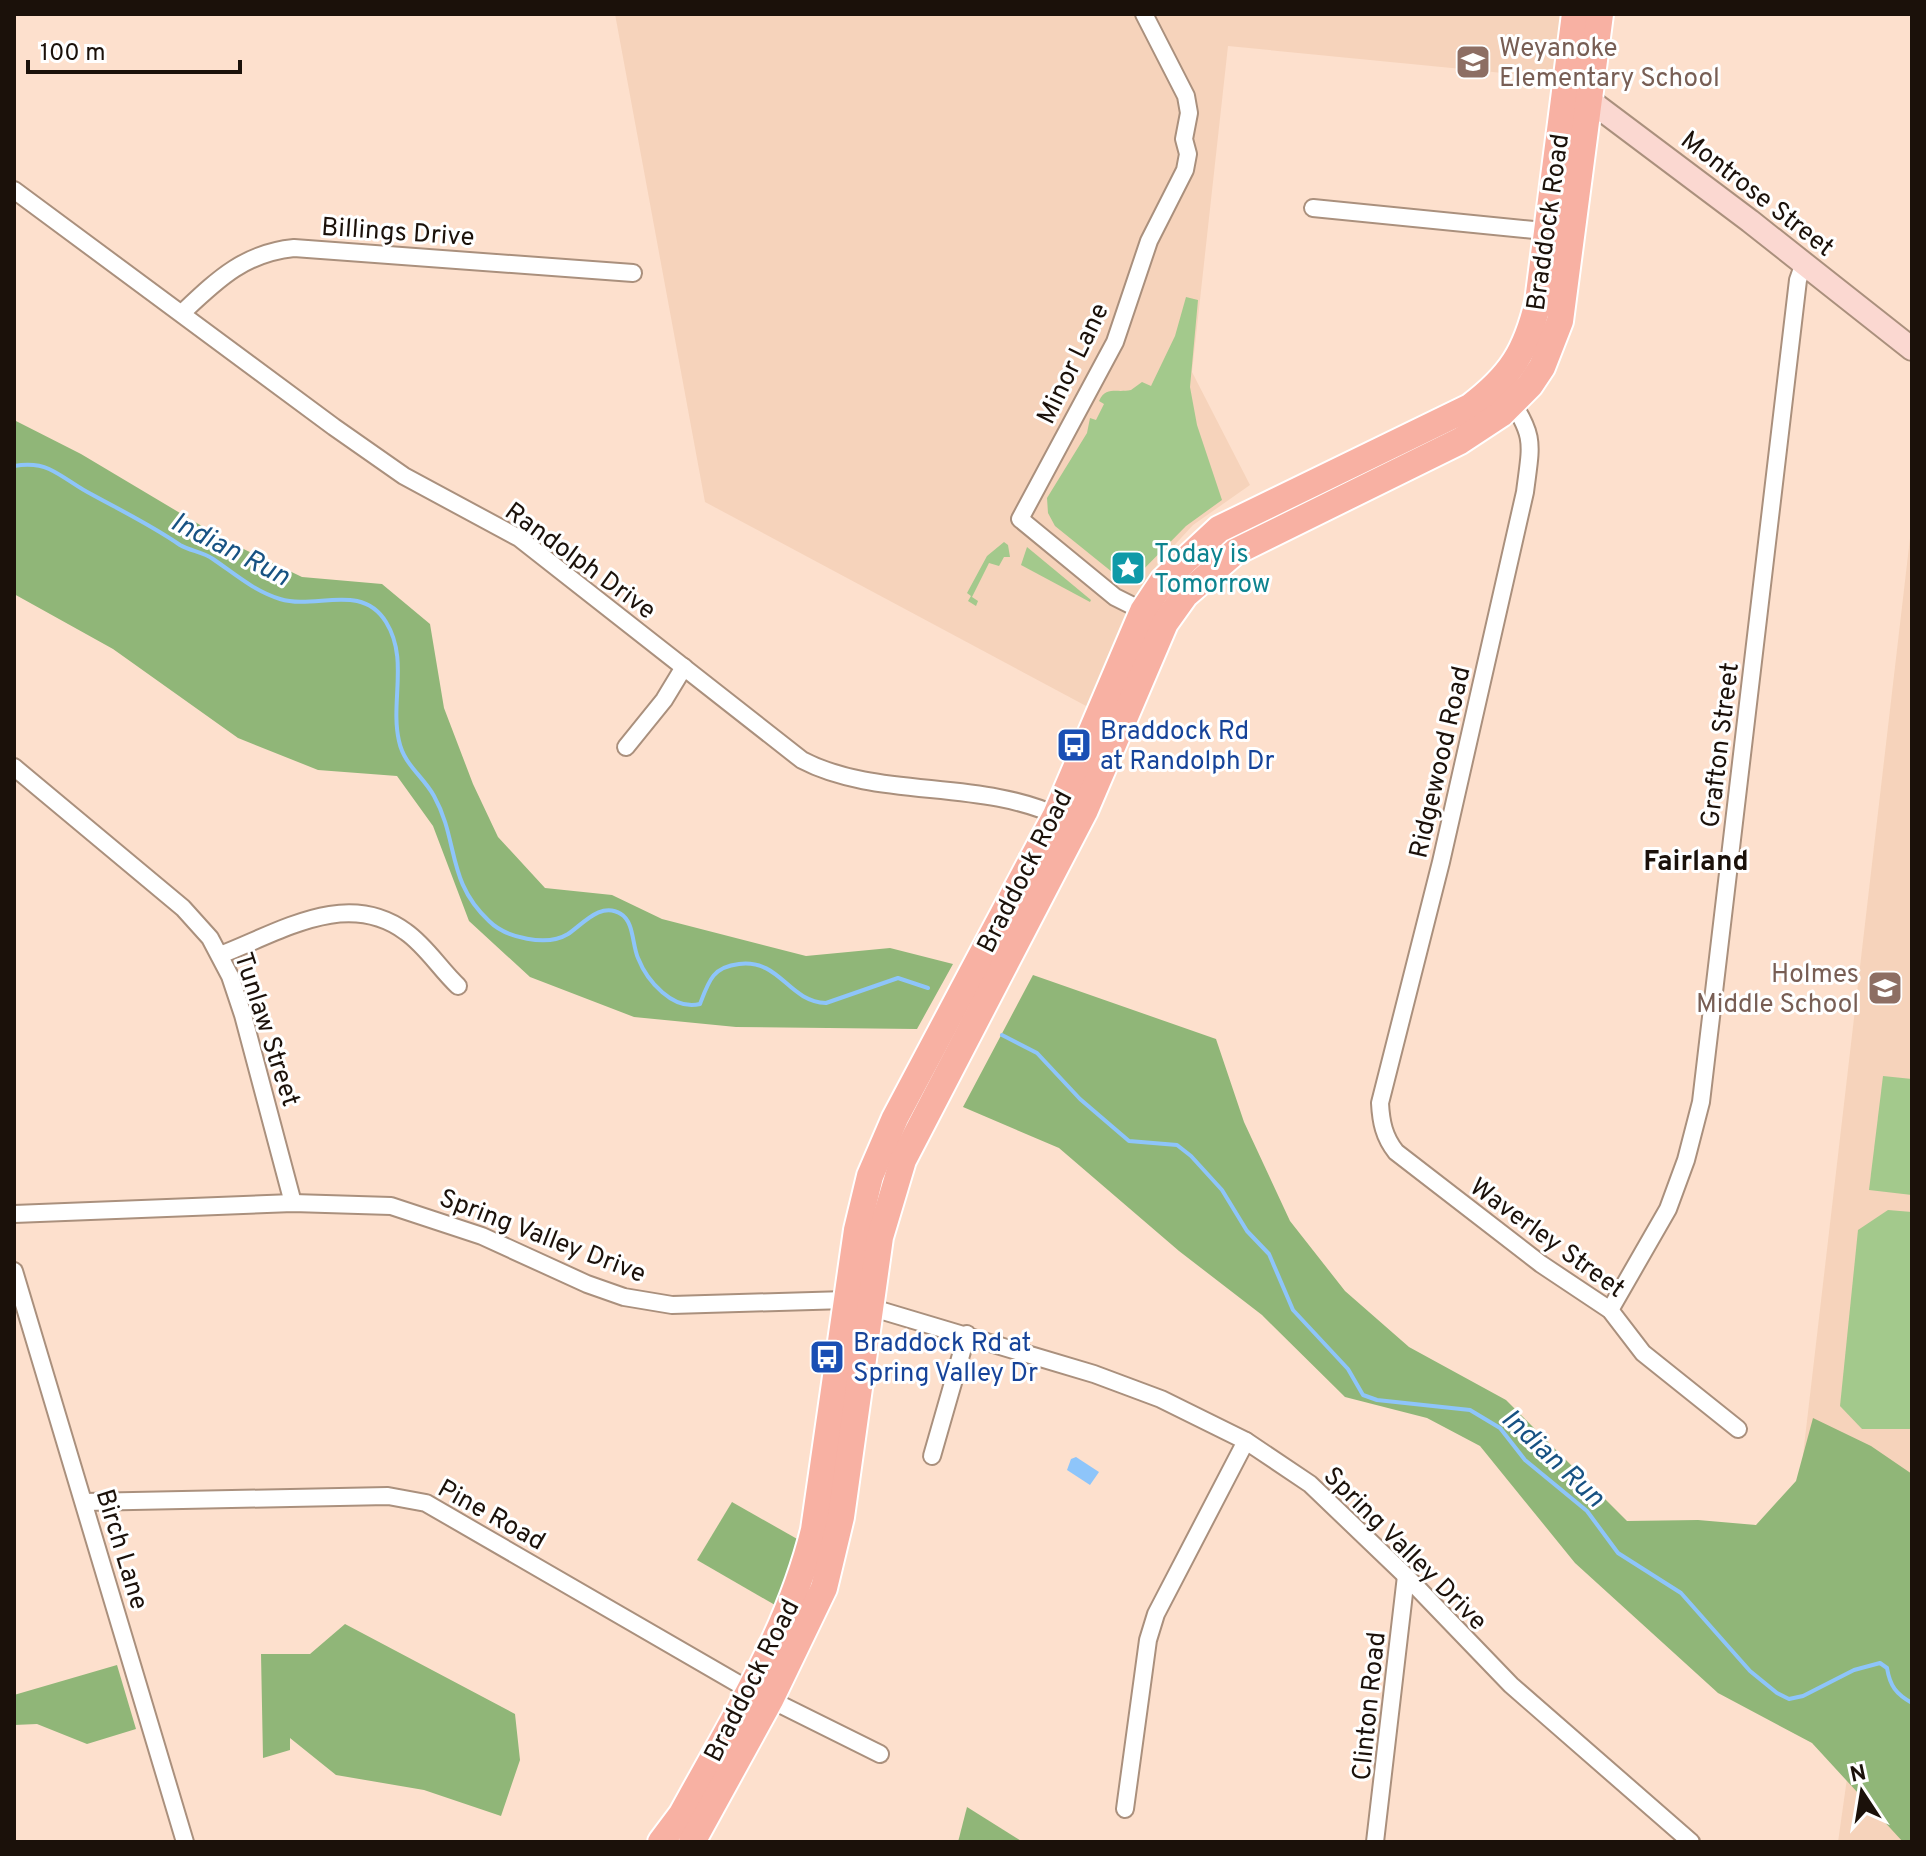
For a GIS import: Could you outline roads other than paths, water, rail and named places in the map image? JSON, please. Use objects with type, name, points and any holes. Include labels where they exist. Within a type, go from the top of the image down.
[{"type":"main road","name":"Braddock Road","points":[[1559,232],[1566,84],[1575,14]]},
{"type":"main road","name":"Braddock Road","points":[[661,1842],[810,1624],[834,1555],[858,1303],[903,1160],[1066,820],[1154,617],[1235,552],[1460,441],[1507,394],[1514,366],[1532,329],[1559,232],[1589,99],[1600,14]]},
{"type":"main road","name":"Braddock Road","points":[[692,1842],[760,1695]]},
{"type":"street","name":"Minor Lane","points":[[1144,14],[1186,96],[1189,113],[1184,139],[1188,154],[1185,170],[1149,241],[1115,342],[1020,519],[1115,597],[1154,617]]},
{"type":"street","name":"Montrose Street","points":[[1566,84],[1804,263],[1912,349]]},
{"type":"street","name":"Randolph Drive","points":[[14,190],[404,476],[519,538],[775,740],[814,766],[857,777],[997,797],[1066,820]]},
{"type":"street","points":[[1313,208],[1559,232]]},
{"type":"street","name":"Billings Drive","points":[[182,313],[232,267],[271,250],[294,248],[633,273]]},
{"type":"street","name":"Grafton Street","points":[[1610,1310],[1668,1209],[1686,1160],[1703,1088],[1796,295],[1804,263]]},
{"type":"street","name":"Ridgewood Road","points":[[1396,1152],[1384,1133],[1380,1103],[1441,862],[1525,492],[1531,441],[1529,430],[1507,394]]},
{"type":"street","points":[[626,747],[664,700],[684,667]]},
{"type":"street","name":"Tunlaw Street","points":[[14,767],[183,908],[220,955],[243,1015],[293,1203]]},
{"type":"street","points":[[220,955],[319,916],[362,912],[405,931],[458,986]]},
{"type":"street","name":"Waverley Street","points":[[1396,1152],[1541,1264],[1610,1310],[1643,1353],[1738,1429]]},
{"type":"street","name":"Spring Valley Drive","points":[[14,1214],[293,1203],[368,1204],[422,1214],[482,1236],[587,1284],[644,1302],[709,1305],[858,1303],[967,1334],[1161,1399],[1246,1441],[1310,1484],[1406,1576],[1521,1695],[1690,1842]]},
{"type":"street","name":"Birch Lane","points":[[14,1271],[185,1842]]},
{"type":"street","points":[[932,1456],[967,1334]]},
{"type":"street","points":[[1125,1809],[1148,1640],[1156,1614],[1246,1441]]},
{"type":"street","name":"Pine Road","points":[[84,1502],[388,1496],[426,1503],[760,1695],[880,1754]]},
{"type":"street","name":"Clinton Road","points":[[1375,1842],[1406,1576]]},
{"type":"water","points":[[1076,1457],[1099,1472],[1090,1485],[1067,1470],[1071,1459]]},
{"type":"waterway","name":"Indian Run","points":[[14,466],[36,465],[55,472],[180,545],[209,557],[271,596],[294,602],[351,600],[376,610],[393,636],[396,651],[396,711],[401,749],[430,789],[442,813],[466,891],[475,906],[496,927],[527,939],[549,940],[568,934],[599,912],[614,911],[628,922],[638,958],[654,985],[671,999],[690,1005],[700,1004],[713,976],[723,968],[739,964],[765,968],[802,995],[826,1003],[898,978],[928,988]]},
{"type":"waterway","name":"Indian Run","points":[[1002,1035],[1037,1053],[1080,1099],[1129,1141],[1177,1145],[1191,1156],[1222,1190],[1247,1231],[1269,1254],[1293,1310],[1348,1369],[1363,1395],[1377,1400],[1470,1410],[1500,1428],[1525,1460],[1587,1511],[1618,1553],[1681,1593],[1750,1671],[1777,1693],[1789,1699],[1803,1696],[1854,1670],[1880,1663],[1887,1668],[1895,1689],[1912,1703]]},
{"type":"place","name":"Weyanoke Elementary School","points":[[1473,62]]},
{"type":"place","name":"Today is Tomorrow","points":[[1128,568]]},
{"type":"place","name":"Braddock Rd at Randolph Dr","points":[[1074,745]]},
{"type":"place","name":"Holmes Middle School","points":[[1885,988]]},
{"type":"place","name":"Braddock Rd at Spring Valley Dr","points":[[827,1357]]},
{"type":"district","name":"Fairland","points":[[1696,860]]}]
